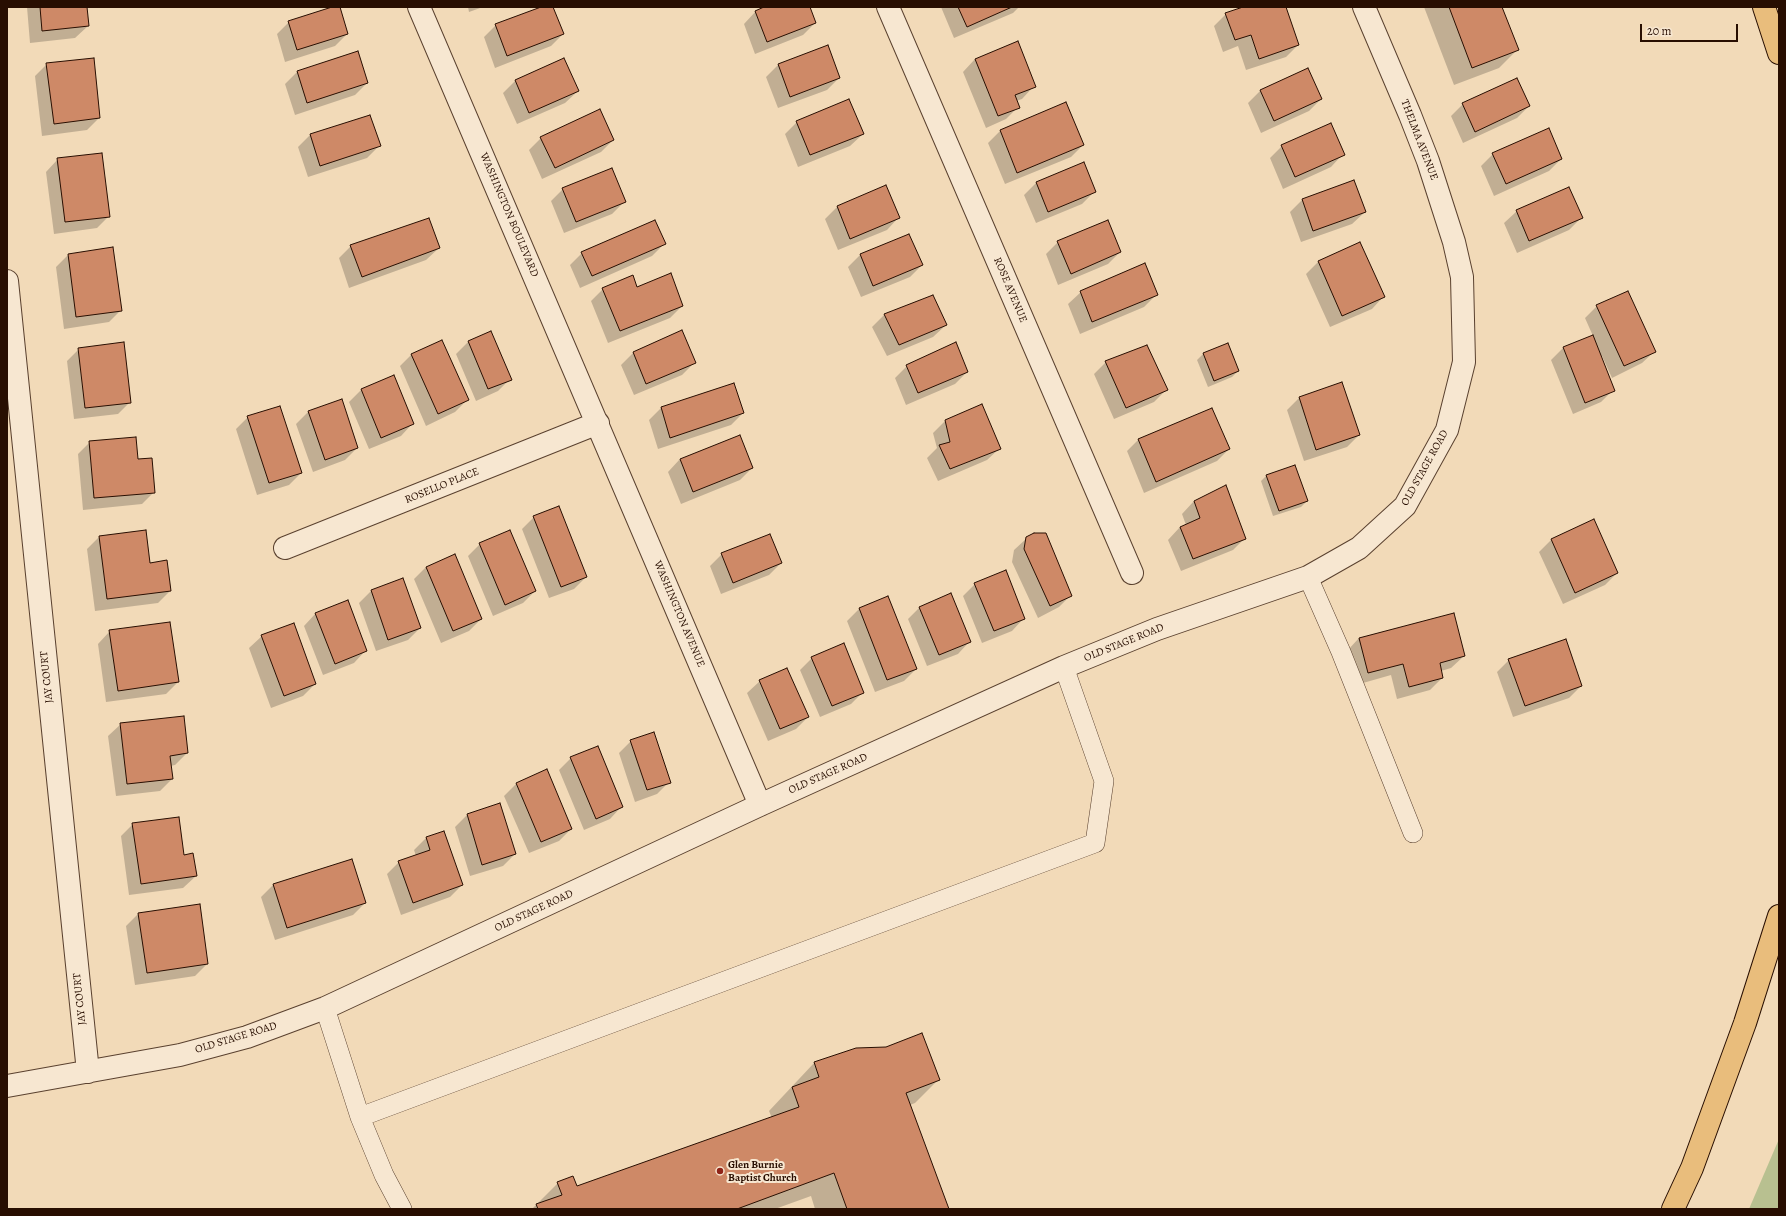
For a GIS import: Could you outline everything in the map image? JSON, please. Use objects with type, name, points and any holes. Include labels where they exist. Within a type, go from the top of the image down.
[{"type":"highway","points":[[1764,7],[1779,54]]},
{"type":"highway","points":[[1673,1209],[1692,1168],[1743,1030],[1779,916]]},
{"type":"street","name":"WASHINGTON BOULEVARD","points":[[419,7],[598,423]]},
{"type":"street","name":"ROSE AVENUE","points":[[888,7],[1132,573]]},
{"type":"street","name":"THELMA AVENUE","points":[[1364,7],[1428,161],[1444,206],[1462,277]]},
{"type":"street","name":"OLD STAGE ROAD","points":[[7,1086],[187,1053],[247,1037],[325,1008],[760,805],[1064,667],[1157,629],[1308,576],[1360,548],[1405,506],[1447,430],[1464,362],[1462,277]]},
{"type":"street","name":"JAY COURT","points":[[7,281],[88,1072]]},
{"type":"street","name":"ROSELLO PLACE","points":[[285,548],[598,423]]},
{"type":"street","name":"WASHINGTON AVENUE","points":[[598,423],[760,805]]},
{"type":"lane","points":[[1308,576],[1341,652],[1413,833]]},
{"type":"lane","points":[[360,1117],[1095,843],[1104,781],[1064,667]]},
{"type":"lane","points":[[325,1008],[360,1117],[384,1175],[402,1209]]},
{"type":"green space","points":[[1779,1139],[1779,1209],[1749,1209]]},
{"type":"building","points":[[40,7],[87,7],[89,26],[42,31]]},
{"type":"building","points":[[332,7],[340,7],[348,34],[297,50],[288,21]]},
{"type":"building","points":[[541,7],[553,7],[564,34],[507,56],[495,24]]},
{"type":"building","points":[[764,7],[810,7],[816,23],[767,42],[755,11]]},
{"type":"building","points":[[958,7],[1012,7],[967,27]]},
{"type":"building","points":[[1243,7],[1286,7],[1299,45],[1259,59],[1251,35],[1235,40],[1225,13]]},
{"type":"building","points":[[1449,7],[1502,7],[1519,50],[1472,68]]},
{"type":"building","points":[[1018,41],[1036,87],[1015,95],[1020,108],[998,116],[975,59]]},
{"type":"building","points":[[828,45],[840,78],[790,97],[778,64]]},
{"type":"building","points":[[358,51],[368,83],[307,103],[297,71]]},
{"type":"building","points":[[94,58],[100,118],[54,124],[46,63]]},
{"type":"building","points":[[564,58],[579,91],[529,113],[515,80]]},
{"type":"building","points":[[1308,68],[1322,99],[1274,121],[1260,90]]},
{"type":"building","points":[[1517,78],[1530,106],[1475,132],[1462,103]]},
{"type":"building","points":[[849,99],[864,134],[810,155],[796,121]]},
{"type":"building","points":[[1066,102],[1084,145],[1017,173],[1000,130]]},
{"type":"building","points":[[600,109],[614,140],[555,168],[540,137]]},
{"type":"building","points":[[370,115],[381,146],[320,166],[310,134]]},
{"type":"building","points":[[1331,123],[1345,155],[1295,177],[1281,145]]},
{"type":"building","points":[[1549,128],[1562,159],[1506,184],[1492,153]]},
{"type":"building","points":[[102,153],[110,217],[65,222],[57,158]]},
{"type":"building","points":[[1084,162],[1096,192],[1048,212],[1036,182]]},
{"type":"building","points":[[612,168],[626,202],[576,222],[562,188]]},
{"type":"building","points":[[1354,180],[1366,212],[1313,231],[1302,199]]},
{"type":"building","points":[[886,185],[900,218],[850,239],[837,206]]},
{"type":"building","points":[[1569,187],[1583,218],[1529,241],[1516,210]]},
{"type":"building","points":[[429,218],[440,248],[362,277],[350,245]]},
{"type":"building","points":[[655,220],[666,244],[592,276],[581,252]]},
{"type":"building","points":[[1108,220],[1121,252],[1071,274],[1057,241]]},
{"type":"building","points":[[909,234],[923,265],[873,286],[860,254]]},
{"type":"building","points":[[1360,242],[1385,297],[1342,316],[1318,261]]},
{"type":"building","points":[[113,247],[122,311],[76,317],[68,254]]},
{"type":"building","points":[[1145,263],[1158,295],[1092,322],[1080,291]]},
{"type":"building","points":[[671,273],[683,306],[620,331],[602,288],[633,275],[637,287]]},
{"type":"building","points":[[1628,291],[1656,352],[1624,366],[1596,305]]},
{"type":"building","points":[[933,295],[947,325],[899,345],[884,314]]},
{"type":"building","points":[[682,330],[696,363],[646,384],[633,352]]},
{"type":"building","points":[[491,331],[512,380],[488,389],[468,341]]},
{"type":"building","points":[[1593,335],[1615,391],[1585,403],[1563,347]]},
{"type":"building","points":[[442,340],[469,400],[438,414],[411,354]]},
{"type":"building","points":[[124,342],[131,403],[85,408],[78,348]]},
{"type":"building","points":[[956,342],[968,372],[918,393],[906,365]]},
{"type":"building","points":[[1228,343],[1239,371],[1214,381],[1203,353]]},
{"type":"building","points":[[1147,345],[1168,390],[1126,408],[1105,361]]},
{"type":"building","points":[[394,375],[414,424],[381,438],[361,389]]},
{"type":"building","points":[[1342,382],[1360,435],[1316,450],[1299,397]]},
{"type":"building","points":[[734,383],[744,413],[670,438],[661,407]]},
{"type":"building","points":[[342,399],[358,448],[325,460],[308,411]]},
{"type":"building","points":[[982,404],[1001,449],[950,469],[939,445],[950,442],[945,420]]},
{"type":"building","points":[[280,406],[302,473],[269,483],[247,416]]},
{"type":"building","points":[[1212,408],[1230,449],[1156,482],[1138,439]]},
{"type":"building","points":[[740,435],[753,468],[693,492],[680,459]]},
{"type":"building","points":[[136,437],[138,459],[152,458],[155,493],[94,498],[89,441]]},
{"type":"building","points":[[1295,465],[1308,501],[1279,511],[1266,475]]},
{"type":"building","points":[[1226,485],[1246,539],[1193,559],[1180,527],[1200,518],[1194,501]]},
{"type":"building","points":[[559,506],[587,577],[561,587],[533,516]]},
{"type":"building","points":[[1594,519],[1618,573],[1575,593],[1551,539]]},
{"type":"building","points":[[146,530],[150,563],[167,560],[171,591],[107,599],[99,536]]},
{"type":"building","points":[[510,530],[536,591],[505,605],[479,543]]},
{"type":"building","points":[[1034,533],[1046,533],[1072,596],[1050,606],[1024,549],[1026,537]]},
{"type":"building","points":[[770,534],[782,563],[733,583],[721,553]]},
{"type":"building","points":[[455,554],[482,619],[453,631],[426,567]]},
{"type":"building","points":[[1006,570],[1025,619],[994,631],[974,583]]},
{"type":"building","points":[[403,578],[421,628],[388,640],[371,590]]},
{"type":"building","points":[[951,593],[971,642],[939,655],[919,607]]},
{"type":"building","points":[[888,596],[917,669],[887,680],[859,608]]},
{"type":"building","points":[[348,600],[367,651],[335,664],[315,613]]},
{"type":"building","points":[[1454,613],[1465,656],[1440,663],[1443,678],[1409,687],[1403,664],[1368,673],[1359,638]]},
{"type":"building","points":[[170,622],[179,682],[118,691],[109,630]]},
{"type":"building","points":[[294,623],[316,684],[284,696],[261,635]]},
{"type":"building","points":[[1566,639],[1582,686],[1525,706],[1508,659]]},
{"type":"building","points":[[844,643],[864,693],[832,706],[811,657]]},
{"type":"building","points":[[787,668],[809,717],[780,729],[759,680]]},
{"type":"building","points":[[184,716],[188,753],[170,756],[173,779],[127,784],[120,723]]},
{"type":"building","points":[[654,732],[671,783],[647,790],[630,740]]},
{"type":"building","points":[[598,746],[623,807],[596,819],[570,757]]},
{"type":"building","points":[[547,769],[572,829],[541,842],[516,783]]},
{"type":"building","points":[[500,803],[516,854],[482,865],[467,814]]},
{"type":"building","points":[[179,817],[184,855],[193,853],[197,876],[141,884],[132,823]]},
{"type":"building","points":[[444,831],[463,885],[413,903],[398,861],[430,850],[426,837]]},
{"type":"building","points":[[352,859],[366,903],[287,928],[273,884]]},
{"type":"building","points":[[200,904],[208,964],[147,973],[138,913]]},
{"type":"building","points":[[922,1033],[940,1080],[906,1093],[949,1209],[847,1209],[834,1173],[737,1209],[538,1209],[536,1204],[562,1195],[557,1182],[573,1176],[577,1186],[799,1107],[792,1087],[819,1077],[814,1062],[856,1048],[886,1047]]},
{"type":"place","name":"Glen Burnie Baptist Church","points":[[720,1171]]}]
